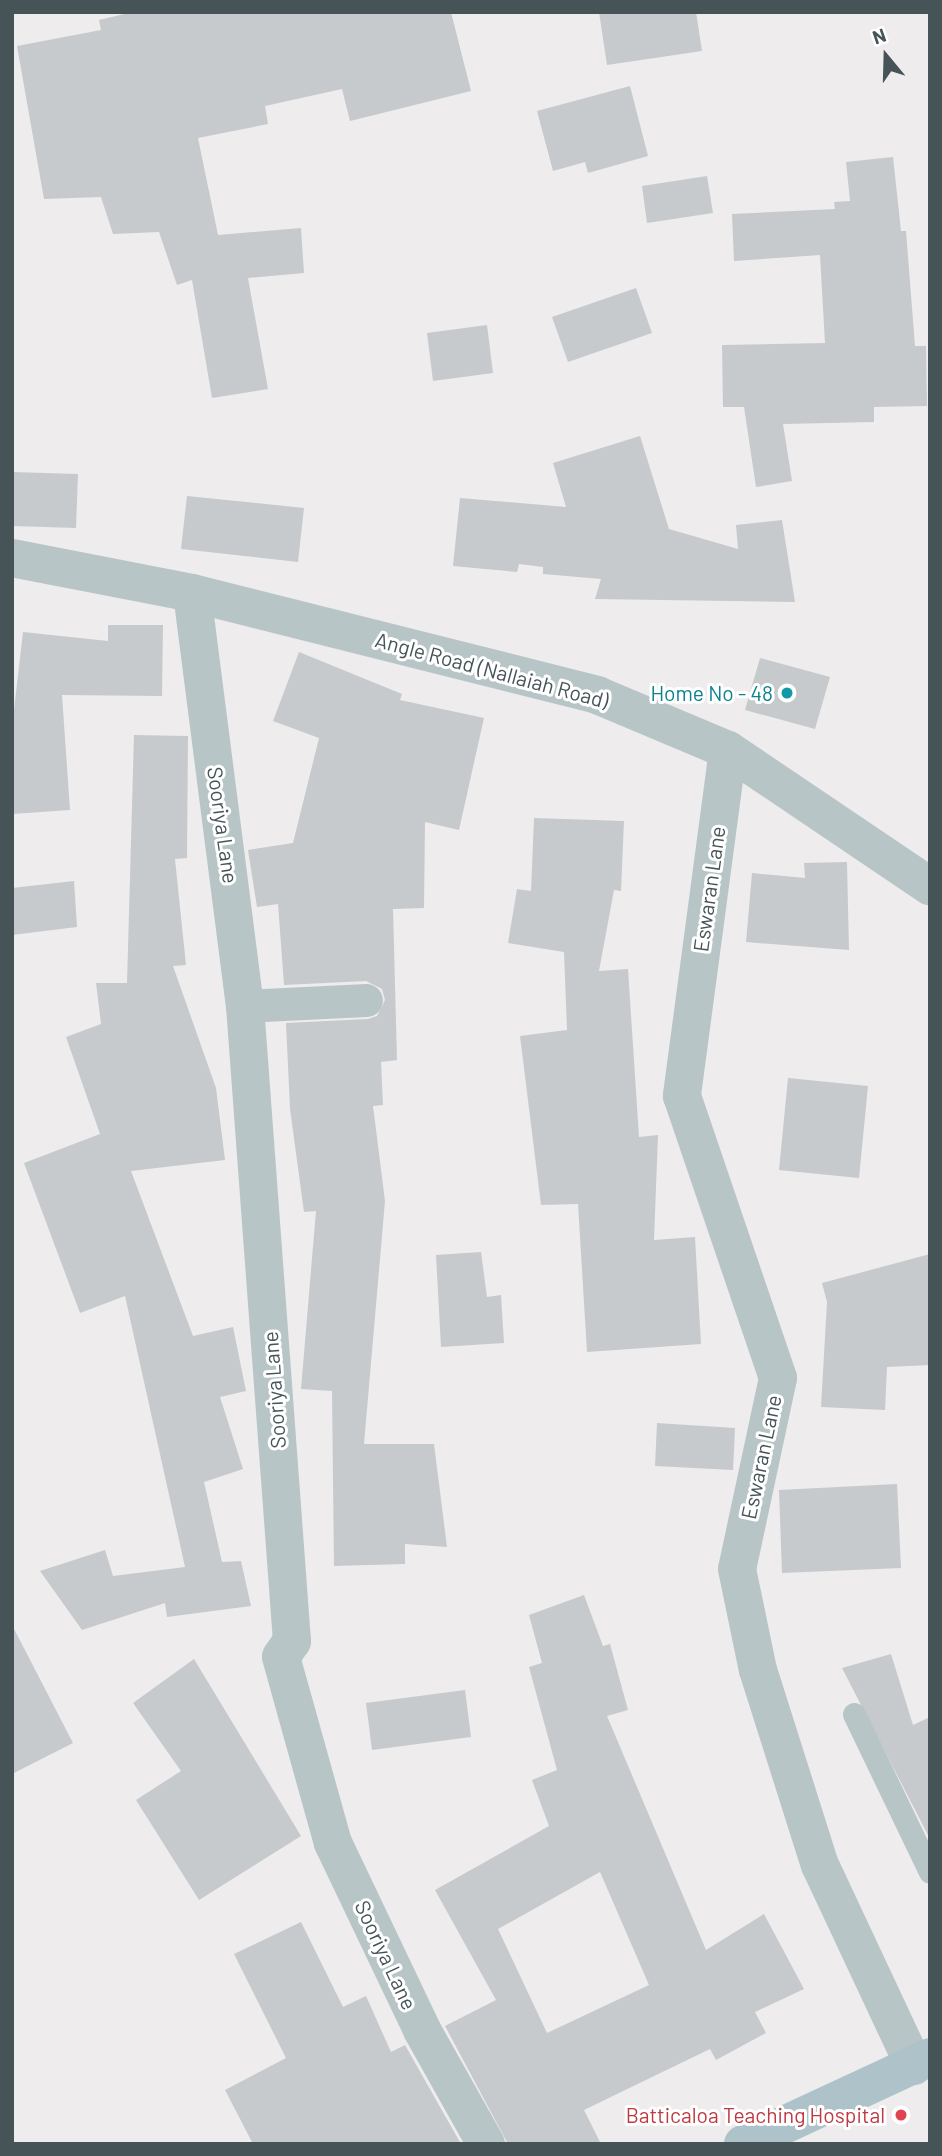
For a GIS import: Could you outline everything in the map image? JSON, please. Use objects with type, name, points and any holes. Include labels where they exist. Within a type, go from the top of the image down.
[{"type":"main road","points":[[743,2144],[922,2061]]},
{"type":"street","name":"Angle Road (Nallaiah Road)","points":[[12,558],[192,593],[597,695],[728,750],[930,886]]},
{"type":"street","name":"Sooriya Lane","points":[[192,593],[245,1006],[292,1641],[281,1657],[333,1843],[422,2030],[485,2144]]},
{"type":"street","name":"Eswaran Lane","points":[[728,750],[682,1096],[778,1378],[737,1569],[758,1670],[820,1865],[922,2061]]},
{"type":"street","points":[[245,1006],[366,1000]]},
{"type":"lane","points":[[854,1714],[930,1872]]},
{"type":"building","points":[[133,12],[451,12],[471,91],[350,121],[342,89],[265,106],[268,124],[198,138],[218,235],[301,228],[304,273],[248,278],[268,389],[212,398],[192,280],[177,285],[159,232],[113,234],[101,197],[44,199],[17,46],[101,30],[99,20]]},
{"type":"building","points":[[599,12],[696,12],[702,51],[607,65]]},
{"type":"building","points":[[630,86],[648,156],[588,173],[585,162],[553,171],[537,111]]},
{"type":"building","points":[[893,157],[901,231],[906,231],[915,346],[926,346],[927,406],[874,407],[874,422],[783,424],[792,481],[756,487],[744,407],[723,407],[722,345],[825,343],[820,255],[734,261],[732,214],[835,209],[834,202],[850,201],[846,162]]},
{"type":"building","points":[[707,176],[713,213],[647,223],[642,186]]},
{"type":"building","points":[[636,288],[652,333],[568,362],[552,317]]},
{"type":"building","points":[[487,325],[493,373],[433,381],[427,333]]},
{"type":"building","points":[[640,436],[669,529],[738,549],[736,525],[782,520],[795,602],[595,599],[601,579],[543,574],[543,567],[519,564],[517,572],[453,566],[460,498],[566,507],[553,463]]},
{"type":"building","points":[[12,472],[78,474],[76,528],[12,526]]},
{"type":"building","points":[[187,496],[304,508],[298,562],[181,549]]},
{"type":"building","points":[[108,625],[163,625],[162,696],[62,695],[70,810],[12,814],[12,727],[23,632],[108,641]]},
{"type":"building","points":[[299,652],[402,694],[400,700],[484,718],[459,830],[425,822],[424,908],[393,909],[397,1060],[381,1062],[383,1105],[373,1106],[385,1201],[364,1444],[434,1444],[447,1547],[405,1544],[405,1564],[334,1566],[332,1391],[301,1389],[316,1211],[304,1212],[290,1109],[286,1023],[368,1019],[377,1016],[385,1000],[382,989],[366,981],[284,985],[278,904],[257,907],[248,850],[293,843],[319,738],[273,721]]},
{"type":"building","name":"Home No - 48","points":[[760,658],[830,677],[815,729],[745,710]]},
{"type":"building","points":[[134,735],[188,736],[187,858],[175,859],[186,965],[173,966],[216,1088],[225,1160],[131,1171],[193,1336],[233,1327],[246,1391],[220,1397],[243,1469],[204,1482],[222,1562],[241,1561],[251,1606],[167,1617],[165,1603],[82,1630],[40,1571],[105,1550],[113,1576],[185,1567],[125,1296],[80,1313],[24,1163],[100,1134],[66,1037],[101,1024],[96,983],[127,983]]},
{"type":"building","points":[[534,818],[624,821],[621,891],[614,890],[599,971],[628,969],[639,1137],[658,1135],[654,1240],[695,1237],[701,1344],[587,1352],[578,1204],[541,1205],[520,1036],[567,1030],[564,952],[508,943],[517,889],[531,891]]},
{"type":"building","points":[[847,862],[849,950],[746,942],[752,873],[805,878],[804,863]]},
{"type":"building","points":[[74,881],[77,927],[12,935],[12,888]]},
{"type":"building","points":[[788,1078],[868,1086],[859,1178],[779,1170]]},
{"type":"building","points":[[481,1252],[487,1297],[501,1295],[504,1343],[441,1347],[436,1255]]},
{"type":"building","points":[[930,1254],[930,1365],[887,1367],[885,1410],[821,1407],[827,1302],[822,1283]]},
{"type":"building","points":[[657,1423],[735,1428],[733,1470],[655,1466]]},
{"type":"building","points":[[897,1484],[901,1568],[782,1573],[779,1490]]},
{"type":"building","points":[[584,1595],[603,1646],[610,1644],[628,1710],[607,1716],[706,1950],[764,1914],[804,1989],[755,2012],[766,2033],[716,2060],[710,2049],[584,2110],[601,2144],[508,2144],[445,2026],[496,2000],[435,1890],[549,1826],[532,1780],[557,1770],[529,1667],[542,1663],[529,1615]],"holes":[[[600,1872],[649,1985],[547,2033],[498,1929]]]},
{"type":"building","points":[[12,1625],[73,1743],[12,1774]]},
{"type":"building","points":[[891,1654],[913,1725],[930,1717],[930,1839],[842,1668]]},
{"type":"building","points":[[194,1659],[301,1836],[199,1900],[136,1800],[181,1771],[133,1703]]},
{"type":"building","points":[[465,1690],[471,1737],[372,1750],[366,1703]]},
{"type":"building","points":[[301,1922],[343,2007],[366,1996],[391,2052],[405,2045],[461,2144],[253,2144],[225,2090],[286,2058],[234,1954]]},
{"type":"place","name":"Home No - 48","points":[[787,693]]},
{"type":"place","name":"Batticaloa Teaching Hospital","points":[[901,2115]]}]
